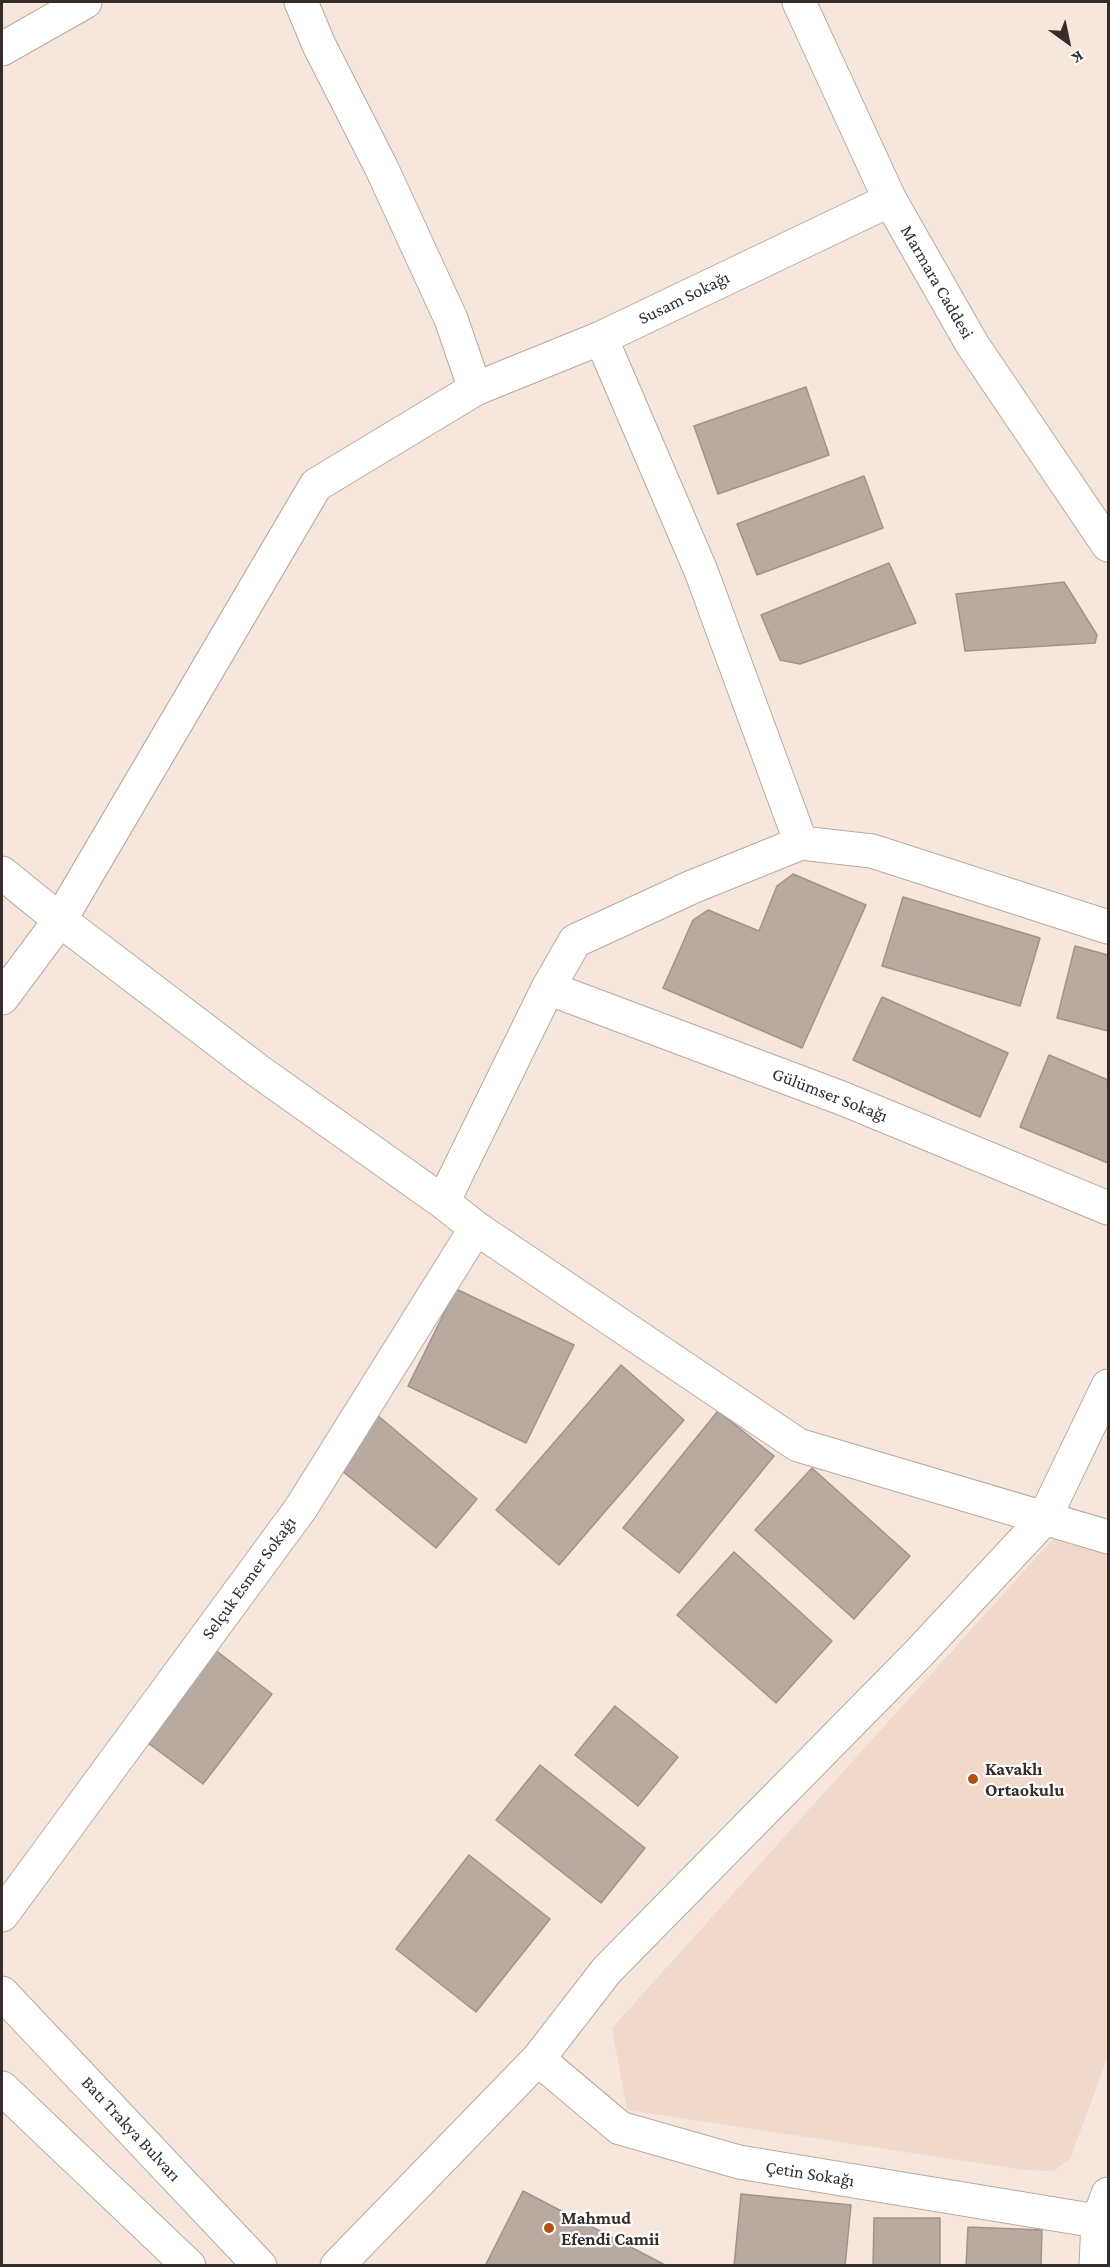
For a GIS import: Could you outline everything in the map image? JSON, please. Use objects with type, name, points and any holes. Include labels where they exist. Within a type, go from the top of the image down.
[{"type":"street","points":[[2,49],[85,2]]},
{"type":"street","points":[[301,2],[319,45],[382,169],[451,319],[476,389]]},
{"type":"street","name":"Marmara Caddesi","points":[[799,2],[890,200],[972,344],[1108,545]]},
{"type":"street","name":"Susam Sokağı","points":[[2,998],[60,920],[316,485],[476,389],[601,338],[890,200]]},
{"type":"street","points":[[601,338],[701,571],[801,843]]},
{"type":"street","points":[[443,1202],[548,988],[575,941],[692,888],[801,843],[872,851],[1108,927]]},
{"type":"street","points":[[2,873],[257,1070],[476,1228],[798,1445],[1108,1537]]},
{"type":"street","name":"Gülümser Sokağı","points":[[548,988],[844,1099],[1108,1208]]},
{"type":"street","name":"Selçuk Esmer Sokağı","points":[[2,1915],[301,1508],[476,1228]]},
{"type":"street","points":[[337,2265],[538,2059],[607,1970],[919,1653],[1044,1519],[1108,1386]]},
{"type":"street","name":"Batı Trakya Bulvarı","points":[[2,1993],[260,2265]]},
{"type":"street","name":"Çetin Sokağı","points":[[538,2059],[620,2128],[739,2162],[1105,2212]]},
{"type":"street","points":[[2,2088],[189,2265]]},
{"type":"street","points":[[1096,2265],[1105,2212]]},
{"type":"shaded area","name":"Kavaklı Ortaokulu","points":[[1062,1529],[1108,1530],[1108,2056],[1070,2159],[1053,2171],[1025,2170],[627,2110],[612,2028]]},
{"type":"building","points":[[806,387],[829,455],[718,494],[694,426]]},
{"type":"building","points":[[864,476],[883,528],[757,575],[737,524]]},
{"type":"building","points":[[889,563],[916,623],[800,664],[780,660],[761,615]]},
{"type":"building","points":[[1064,582],[1097,635],[1095,643],[965,651],[956,594]]},
{"type":"building","points":[[793,874],[866,905],[802,1048],[663,988],[693,920],[708,910],[759,931],[777,886]]},
{"type":"building","points":[[903,897],[1040,938],[1020,1006],[882,966]]},
{"type":"building","points":[[1075,946],[1108,955],[1108,1031],[1057,1018]]},
{"type":"building","points":[[882,997],[1008,1053],[980,1117],[853,1060]]},
{"type":"building","points":[[1049,1055],[1108,1080],[1108,1163],[1020,1127]]},
{"type":"building","points":[[456,1289],[574,1345],[526,1443],[408,1386]]},
{"type":"building","points":[[621,1365],[684,1420],[559,1565],[496,1510]]},
{"type":"building","points":[[718,1411],[774,1456],[679,1573],[623,1528]]},
{"type":"building","points":[[377,1415],[477,1499],[436,1548],[335,1465]]},
{"type":"building","points":[[812,1468],[910,1556],[854,1619],[755,1530]]},
{"type":"building","points":[[734,1552],[832,1641],[776,1703],[677,1615]]},
{"type":"building","points":[[214,1649],[272,1694],[203,1784],[144,1740]]},
{"type":"building","points":[[615,1706],[678,1757],[638,1806],[575,1755]]},
{"type":"building","points":[[540,1765],[645,1848],[601,1903],[496,1820]]},
{"type":"building","points":[[469,1855],[550,1919],[476,2012],[396,1949]]},
{"type":"building","name":"Mahmud Efendi Camii","points":[[523,2191],[667,2266],[485,2266]]},
{"type":"building","points":[[741,2194],[851,2205],[845,2266],[734,2266]]},
{"type":"building","points":[[874,2218],[940,2218],[940,2266],[873,2266]]},
{"type":"building","points":[[968,2227],[1042,2230],[1041,2266],[966,2266]]},
{"type":"place","name":"Kavaklı Ortaokulu","points":[[973,1779]]},
{"type":"place","name":"Mahmud Efendi Camii","points":[[549,2228]]}]
